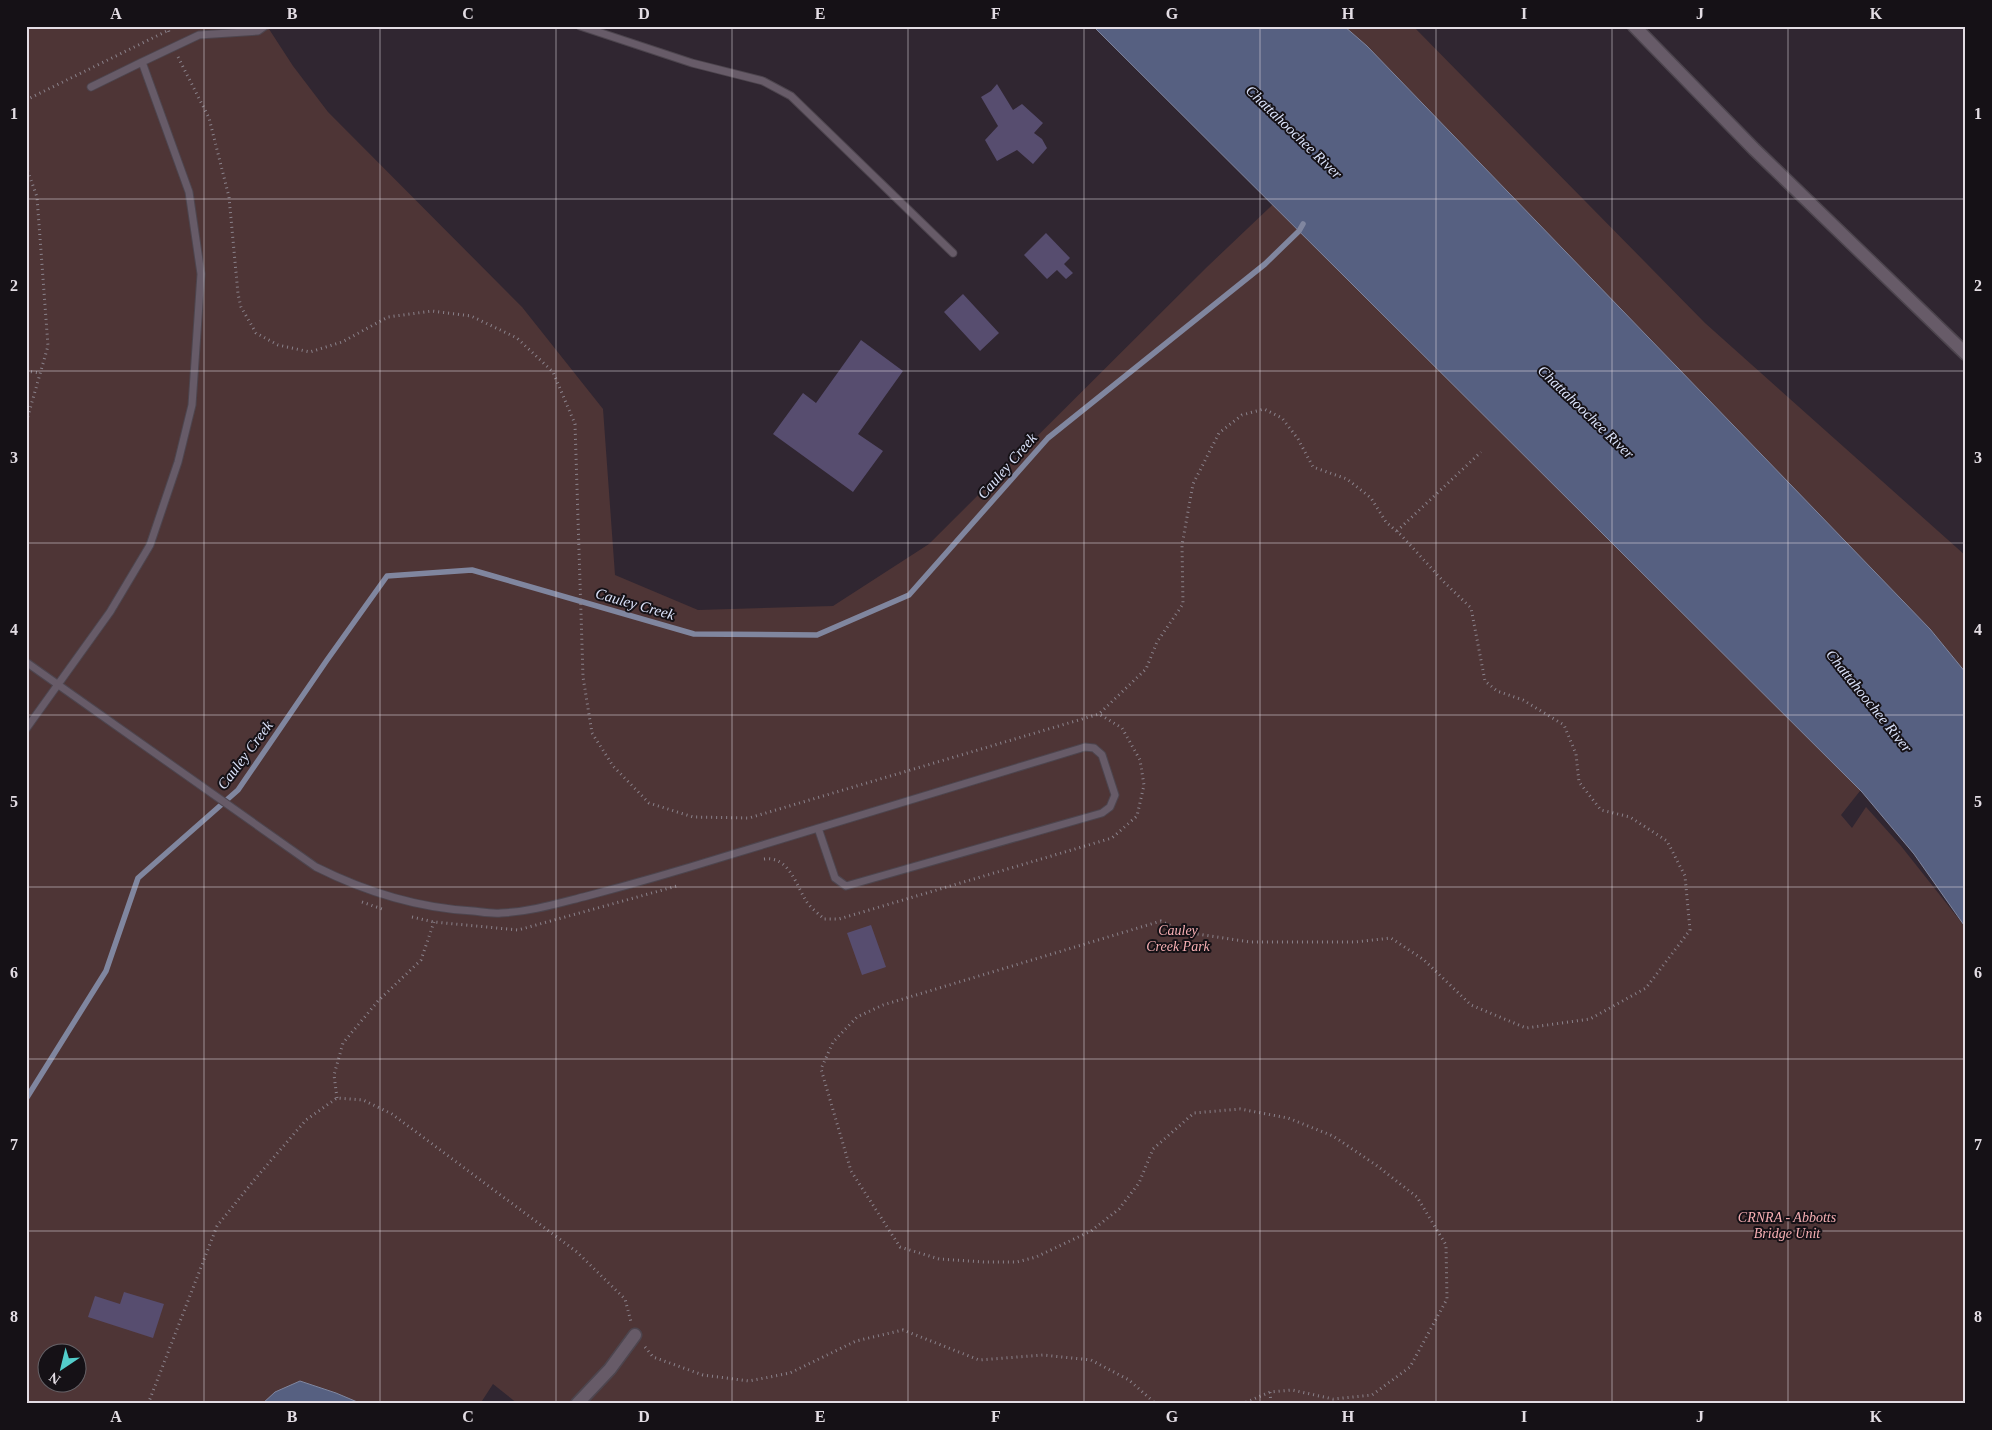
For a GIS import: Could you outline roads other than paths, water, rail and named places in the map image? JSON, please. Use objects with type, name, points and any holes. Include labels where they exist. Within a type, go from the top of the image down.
[{"type":"street","points":[[1634,26],[1754,149],[1966,354]]},
{"type":"street","points":[[577,1404],[610,1369],[635,1335]]},
{"type":"lane","points":[[91,87],[199,35],[258,30],[265,26]]},
{"type":"lane","points":[[580,26],[692,63],[763,81],[791,96],[953,253]]},
{"type":"lane","points":[[26,729],[110,612],[150,545],[178,462],[192,405],[202,274],[189,192],[142,62]]},
{"type":"lane","points":[[26,662],[316,866],[369,891],[395,900],[436,908],[500,913],[546,907],[651,879],[818,828],[1085,747],[1094,748],[1102,755],[1115,795],[1110,807],[1102,813],[846,886],[835,878],[818,828]]},
{"type":"water","name":"Chattahoochee River","points":[[1093,26],[1344,26],[1367,46],[1930,629],[1966,673],[1966,928],[1914,854],[1862,792]]},
{"type":"water","points":[[300,1381],[362,1404],[262,1404],[275,1392]]},
{"type":"waterway","name":"Cauley Creek","points":[[26,1099],[106,971],[138,878],[238,790],[387,576],[472,570],[694,634],[817,635],[909,595],[1048,438],[1265,264],[1299,231],[1303,224]]},
{"type":"park label","name":"Cauley Creek Park","points":[[1178,938]]},
{"type":"park label","name":"CRNRA - Abbotts Bridge Unit","points":[[1787,1226]]}]
